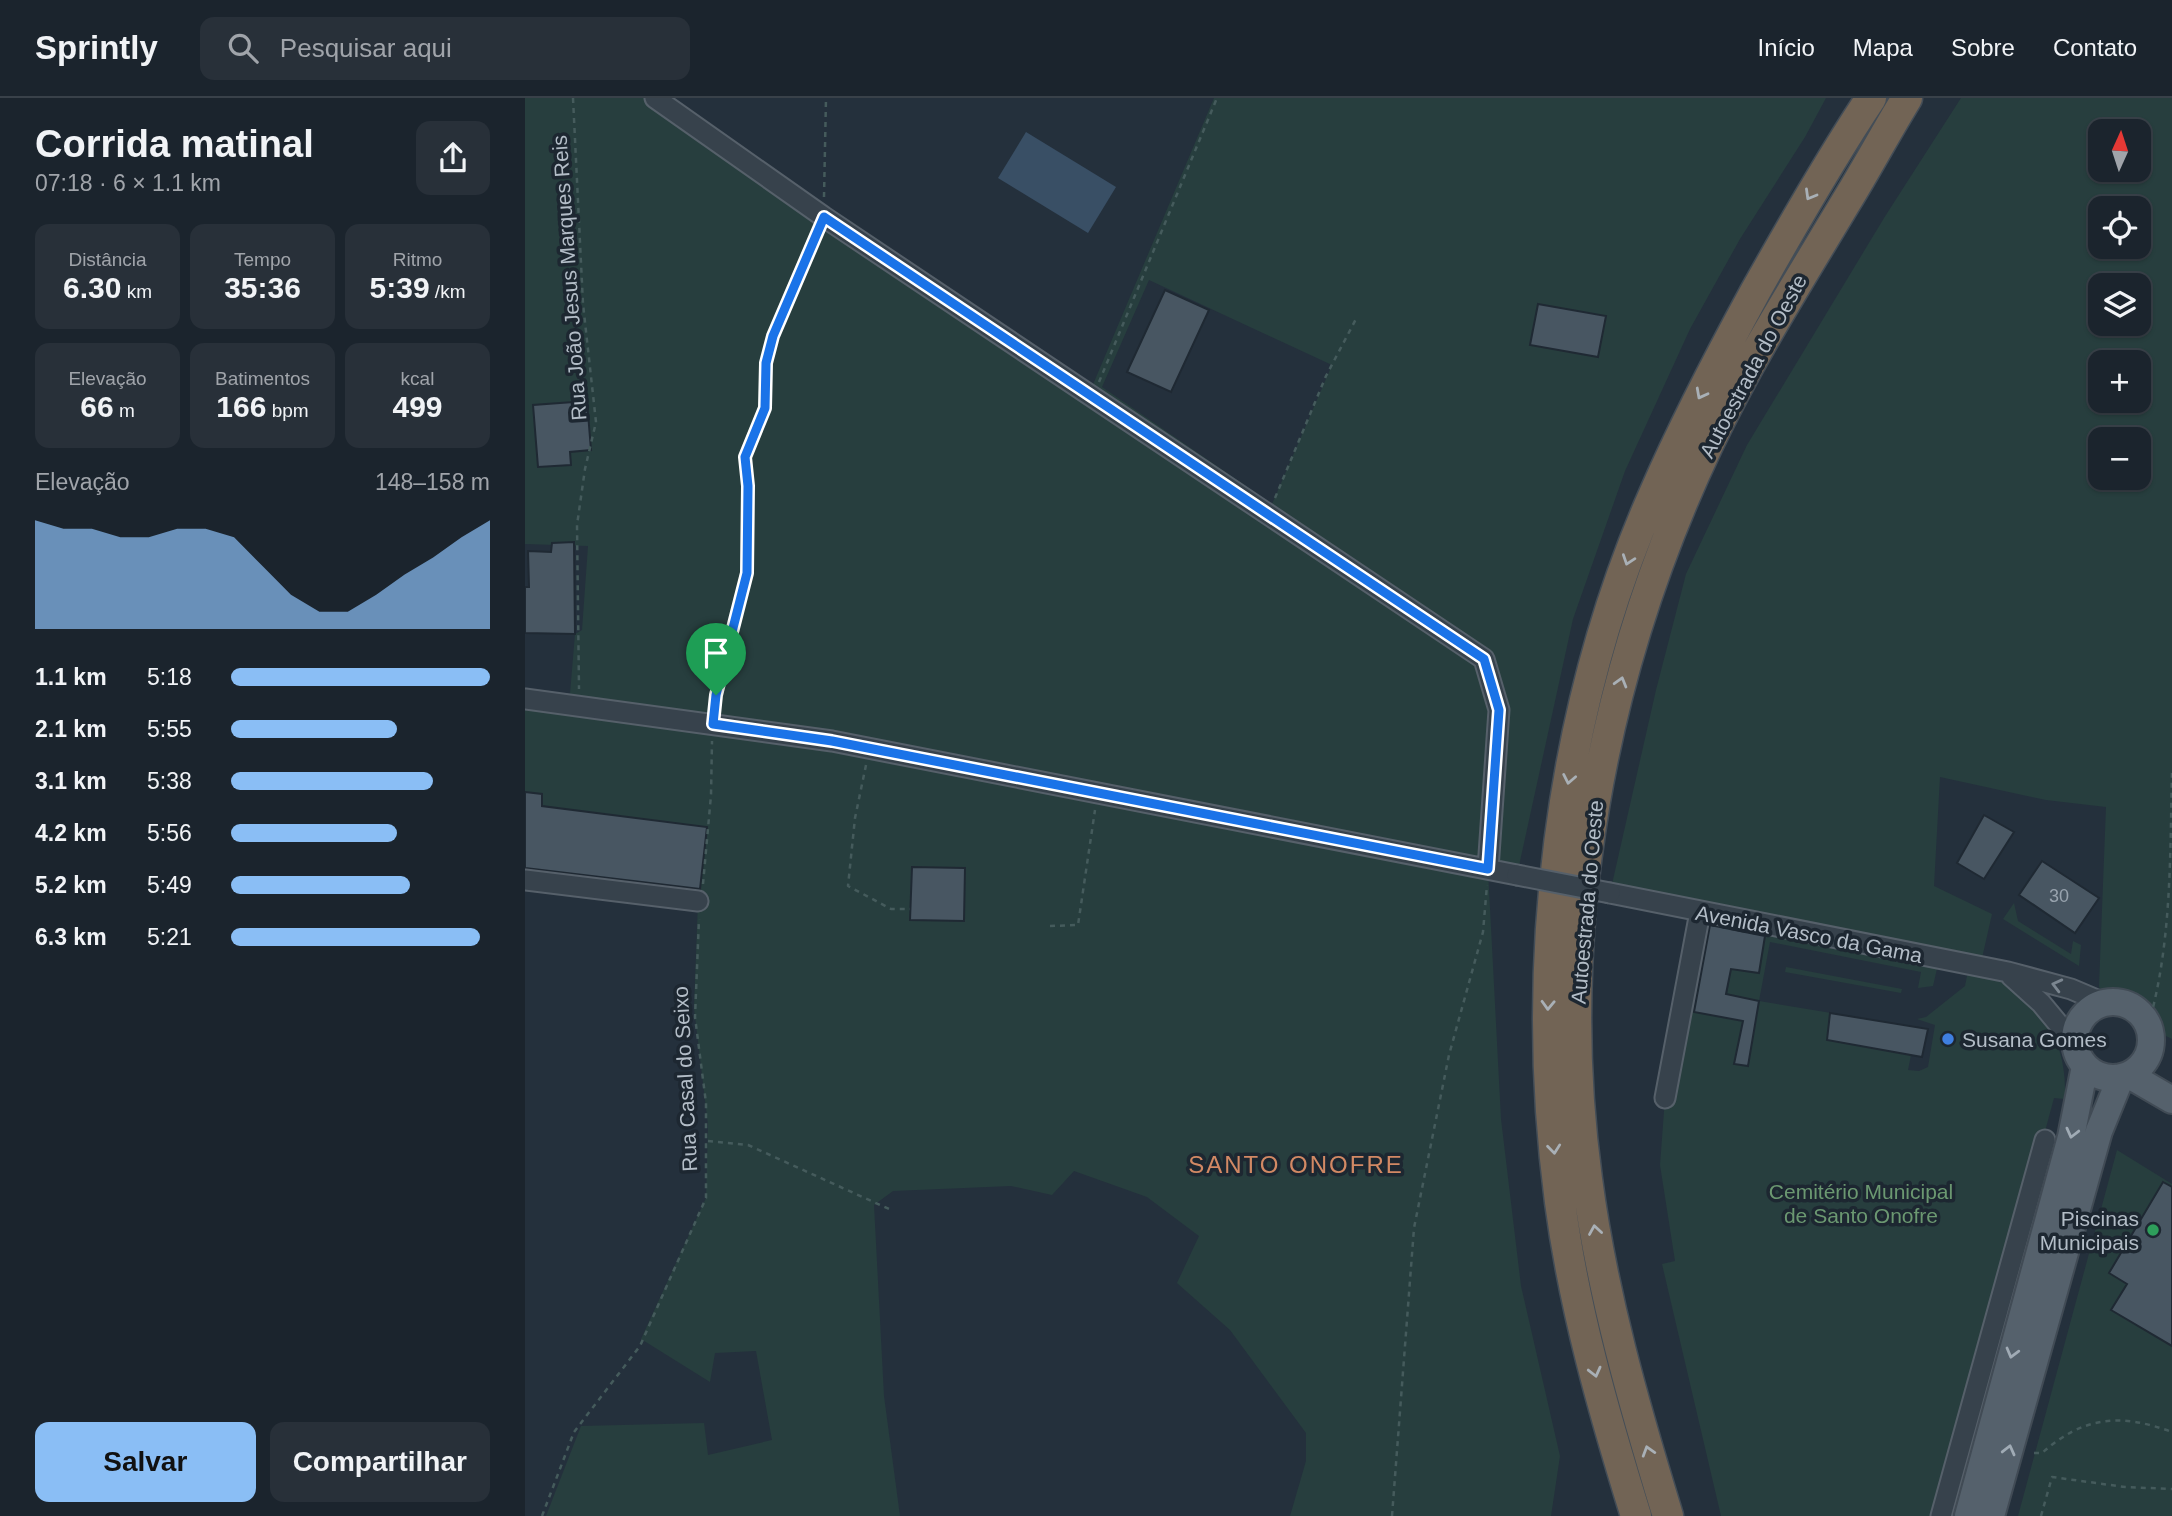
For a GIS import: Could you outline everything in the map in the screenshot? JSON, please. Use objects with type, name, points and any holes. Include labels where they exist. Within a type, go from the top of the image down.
[{"type":"highway","points":[[1845,136],[1862,98]]},
{"type":"highway","name":"Autoestrada do Oeste","points":[[1636,1516],[1585,1334],[1562,1216],[1553,1141],[1548,1042],[1549,966],[1557,856],[1566,794],[1597,659],[1631,552],[1653,496],[1737,324],[1845,136],[1871,98]]},
{"type":"highway","name":"Autoestrada do Oeste","points":[[1668,1516],[1619,1348],[1598,1248],[1587,1177],[1577,1044],[1577,984],[1586,861],[1605,748],[1619,686],[1657,568],[1679,510],[1737,387],[1907,98]]},
{"type":"highway","points":[[1848,199],[1880,166],[1923,98]]},
{"type":"main road","points":[[1968,1516],[2071,1138],[2080,1055],[2075,1033],[2085,1014],[2104,1003],[2130,1006],[2144,1018],[2148,1026],[2151,1037],[2146,1059],[2125,1076],[2099,1131],[1991,1516]]},
{"type":"main road","points":[[2148,1026],[2172,1040]]},
{"type":"main road","points":[[2080,1055],[2102,1076],[2125,1076],[2172,1100]]},
{"type":"street","points":[[525,699],[870,748],[1488,869],[1499,710],[1484,659],[824,217],[655,98]]},
{"type":"street","name":"Avenida Vasco da Gama","points":[[1488,869],[2008,972],[2071,989],[2104,1003]]},
{"type":"street","points":[[525,880],[700,899]]},
{"type":"street","points":[[1665,1098],[1700,912]]},
{"type":"street","points":[[2008,972],[2041,1003],[2080,1055]]},
{"type":"street","points":[[1941,1516],[2045,1140]]},
{"type":"path","name":"Rua João Jesus Marques Reis","points":[[573,98],[583,304],[596,422],[585,469],[577,525],[580,707]]},
{"type":"path","points":[[824,217],[826,98]]},
{"type":"path","points":[[1093,397],[1217,98]]},
{"type":"path","name":"Rua Casal do Seixo","points":[[542,1516],[574,1432],[640,1346],[706,1198],[708,1141],[695,1017],[700,899],[711,795],[716,695],[747,573],[748,486],[745,457],[765,408],[766,363],[773,336],[824,217]]},
{"type":"path","points":[[1268,514],[1326,376],[1356,319]]},
{"type":"path","points":[[870,748],[855,818],[848,886],[891,909],[910,909]]},
{"type":"path","points":[[2148,1026],[2160,993],[2167,933],[2172,770]]},
{"type":"path","points":[[1050,926],[1077,925],[1098,793]]},
{"type":"path","points":[[1392,1516],[1414,1228],[1449,1055],[1483,932],[1488,869]]},
{"type":"path","points":[[708,1141],[748,1145],[889,1209]]},
{"type":"path","points":[[2034,1453],[2042,1453],[2062,1435],[2088,1424],[2107,1420],[2147,1423],[2172,1432]]},
{"type":"path","points":[[2041,1516],[2052,1477],[2125,1487],[2172,1489]]},
{"type":"green space","points":[[525,98],[655,98],[1089,394],[1214,98],[1826,98],[1805,137],[1740,239],[1690,329],[1625,471],[1573,619],[1517,875],[1488,870],[1501,1119],[1521,1286],[1560,1456],[1551,1516],[1290,1516],[1306,1461],[1306,1433],[1230,1330],[1177,1283],[1199,1236],[1147,1197],[1074,1171],[1052,1195],[1011,1186],[893,1191],[874,1205],[884,1396],[900,1516],[546,1516],[581,1426],[704,1423],[708,1455],[772,1440],[756,1351],[715,1353],[710,1382],[641,1339],[706,1198],[708,1125],[694,1008],[698,901],[707,827],[542,806],[542,794],[525,792],[525,690],[570,694],[575,634],[582,630],[588,546],[525,544]],"holes":[[[1149,280],[1332,365],[1272,504],[1102,387]]]},
{"type":"green space","name":"Cemitério Municipal de Santo Onofre","points":[[1961,98],[2172,98],[2172,1039],[2150,1027],[2129,1007],[2118,1003],[2104,1003],[2099,986],[2106,807],[2046,800],[1940,777],[1934,886],[1992,914],[1980,967],[2008,972],[2042,1016],[2057,1044],[2065,1078],[2065,1099],[2054,1098],[1941,1516],[1721,1516],[1662,1264],[1675,1261],[1660,1165],[1665,1098],[1682,1010],[1743,1021],[1734,1064],[1748,1066],[1759,1001],[1727,994],[1739,920],[1610,893],[1656,690],[1686,574],[1747,445],[1884,218]],"holes":[[[1770,942],[1921,972],[1918,988],[1933,986],[1939,960],[1969,966],[1965,986],[1926,1017],[1917,1019],[1935,1025],[1928,1067],[1919,1071],[1908,1070],[1911,1055],[1922,1057],[1928,1029],[1759,1001]]]},
{"type":"green space","points":[[2014,903],[2018,921],[2071,954],[2073,941],[2081,945],[2079,966],[2003,919]]},
{"type":"green space","points":[[1786,967],[1902,989],[1901,993],[1785,972]]},
{"type":"green space","points":[[2117,1150],[2172,1184],[2172,1516],[2018,1516]]},
{"type":"water","points":[[1026,132],[1116,187],[1088,233],[998,178]]},
{"type":"building","points":[[1165,290],[1209,310],[1171,392],[1127,372]]},
{"type":"building","points":[[1538,304],[1606,316],[1598,357],[1530,345]]},
{"type":"building","points":[[587,401],[591,450],[570,452],[571,465],[538,467],[533,405]]},
{"type":"building","points":[[574,542],[575,634],[525,633],[525,587],[529,587],[528,551],[551,552],[552,543]]},
{"type":"building","points":[[525,792],[542,794],[542,806],[707,827],[700,889],[525,868]]},
{"type":"building","points":[[1984,815],[2014,832],[1984,879],[1957,863]]},
{"type":"building","points":[[2042,861],[2099,898],[2075,933],[2019,895]]},
{"type":"building","points":[[912,867],[965,868],[964,921],[910,920]]},
{"type":"building","points":[[1710,925],[1765,936],[1759,973],[1731,969],[1726,994],[1759,1001],[1748,1066],[1734,1064],[1743,1021],[1694,1012]]},
{"type":"building","points":[[1830,1013],[1928,1029],[1922,1057],[1827,1040]]},
{"type":"building","name":"Piscinas Municipais","points":[[2163,1182],[2172,1187],[2172,1346],[2111,1310],[2127,1284],[2109,1273]]},
{"type":"place","name":"Susana Gomes","points":[[1948,1039]]},
{"type":"place","name":"Piscinas Municipais","points":[[2153,1230]]},
{"type":"district","name":"SANTO ONOFRE","points":[[1296,1164]]},
{"type":"route","points":[[824,217],[1484,659],[1499,710],[1488,869],[832,741],[713,724],[716,695],[747,573],[748,486],[745,457],[765,408],[766,363],[783,307],[824,217]]}]
